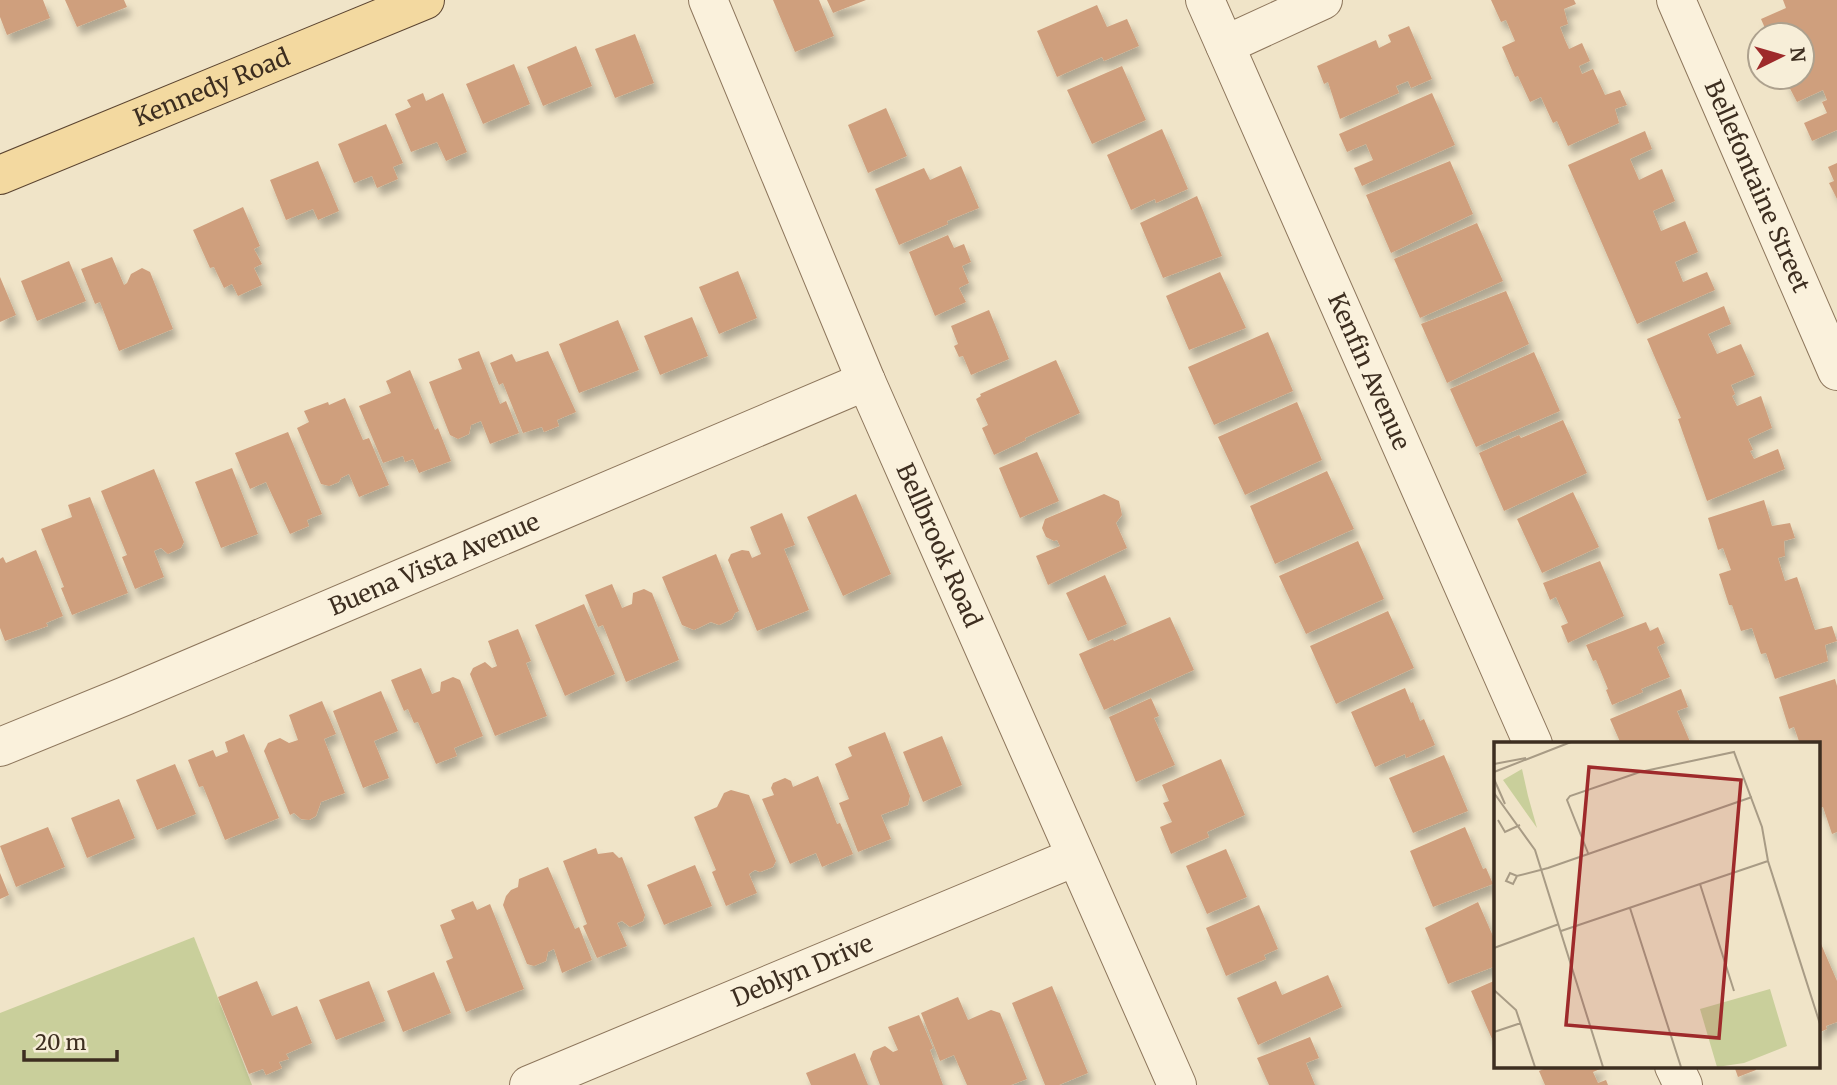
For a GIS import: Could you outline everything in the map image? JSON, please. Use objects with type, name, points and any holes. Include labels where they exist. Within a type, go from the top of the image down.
[{"type":"main road","name":"Kennedy Road","points":[[0,175],[425,0]]},
{"type":"street","name":"Bellbrook Road","points":[[708,0],[866,381],[1177,1085]]},
{"type":"street","name":"Kenfin Avenue","points":[[1205,0],[1532,742]]},
{"type":"street","points":[[1225,45],[1323,0]]},
{"type":"street","name":"Bellefontaine Street","points":[[1676,0],[1837,371]]},
{"type":"street","name":"Buena Vista Avenue","points":[[0,747],[138,691],[866,381]]},
{"type":"street","name":"Deblyn Drive","points":[[529,1085],[1075,857]]},
{"type":"street","points":[[1675,1068],[1683,1085]]},
{"type":"green space","points":[[194,937],[252,1085],[0,1085],[0,1013]]},
{"type":"building","points":[[0,0],[43,0],[50,18],[7,35],[0,17]]},
{"type":"building","points":[[65,0],[124,0],[127,7],[77,27]]},
{"type":"building","points":[[773,0],[819,0],[834,36],[795,52]]},
{"type":"building","points":[[827,0],[866,0],[833,13]]},
{"type":"building","points":[[1491,0],[1574,0],[1576,4],[1564,9],[1568,24],[1560,27],[1569,49],[1582,43],[1590,61],[1579,66],[1582,74],[1593,69],[1605,95],[1620,90],[1627,105],[1615,109],[1619,123],[1568,146],[1557,121],[1553,123],[1541,97],[1530,102],[1518,76],[1515,77],[1502,47],[1515,41],[1506,20],[1501,22]]},
{"type":"building","points":[[1783,0],[1837,0],[1837,130],[1812,141],[1804,123],[1827,113],[1822,102],[1827,100],[1823,90],[1797,102],[1791,91],[1816,91],[1816,21],[1762,21],[1761,19],[1786,8]]},
{"type":"building","points":[[1097,5],[1107,27],[1127,19],[1139,46],[1104,61],[1102,57],[1057,77],[1037,31]]},
{"type":"building","points":[[1409,26],[1432,79],[1411,88],[1408,81],[1396,86],[1399,93],[1340,119],[1328,82],[1324,84],[1317,66],[1376,40],[1379,48],[1391,42],[1388,35]]},
{"type":"building","points":[[635,34],[654,83],[615,98],[595,49]]},
{"type":"building","points":[[576,46],[592,86],[543,106],[527,67]]},
{"type":"building","points":[[514,64],[530,104],[483,124],[466,84]]},
{"type":"building","points":[[1122,66],[1146,120],[1092,144],[1067,90]]},
{"type":"building","points":[[423,93],[426,101],[443,93],[467,152],[446,161],[437,142],[411,152],[395,114],[411,107],[407,100]]},
{"type":"building","points":[[1432,93],[1455,145],[1362,186],[1354,168],[1373,160],[1366,144],[1347,152],[1339,134]]},
{"type":"building","points":[[886,108],[907,156],[868,173],[848,125]]},
{"type":"building","points":[[386,124],[403,163],[393,167],[398,179],[377,188],[372,176],[354,183],[338,144]]},
{"type":"building","points":[[1162,129],[1188,189],[1131,210],[1107,155]]},
{"type":"building","points":[[1645,131],[1652,149],[1630,159],[1639,180],[1662,169],[1675,201],[1653,211],[1661,231],[1685,221],[1698,252],[1675,262],[1683,282],[1707,272],[1715,290],[1637,324],[1568,165]]},
{"type":"building","points":[[318,161],[339,211],[318,220],[313,209],[286,220],[270,180]]},
{"type":"building","points":[[1450,161],[1473,214],[1391,253],[1366,195]]},
{"type":"building","points":[[1837,163],[1837,199],[1829,183],[1834,181],[1828,167]]},
{"type":"building","points":[[961,166],[979,208],[899,245],[875,189],[924,168],[930,180]]},
{"type":"building","points":[[1197,196],[1222,256],[1163,278],[1140,223]]},
{"type":"building","points":[[243,207],[260,246],[254,249],[262,264],[254,268],[262,285],[238,296],[232,284],[224,288],[214,267],[210,268],[193,230]]},
{"type":"building","points":[[1477,223],[1503,281],[1420,318],[1394,259]]},
{"type":"building","points":[[948,235],[954,248],[964,244],[971,262],[962,266],[969,283],[959,288],[966,302],[935,316],[909,252]]},
{"type":"building","points":[[112,257],[124,285],[131,274],[142,268],[150,272],[173,329],[119,351],[100,302],[95,304],[81,269]]},
{"type":"building","points":[[69,261],[86,301],[37,321],[21,281]]},
{"type":"building","points":[[738,271],[757,318],[719,334],[699,287]]},
{"type":"building","points":[[1220,272],[1246,328],[1189,350],[1166,296]]},
{"type":"building","points":[[0,277],[16,315],[0,322]]},
{"type":"building","points":[[1506,291],[1529,344],[1447,383],[1421,324]]},
{"type":"building","points":[[1724,306],[1731,324],[1708,334],[1717,354],[1741,344],[1755,375],[1731,385],[1735,394],[1732,396],[1737,406],[1761,396],[1772,428],[1748,439],[1753,450],[1750,451],[1754,459],[1778,449],[1785,469],[1707,501],[1678,419],[1681,418],[1647,339]]},
{"type":"building","points":[[989,310],[1009,359],[971,375],[963,356],[959,357],[954,346],[958,344],[951,326]]},
{"type":"building","points":[[692,317],[708,356],[660,375],[644,336]]},
{"type":"building","points":[[618,320],[639,370],[579,393],[559,344]]},
{"type":"building","points":[[1268,332],[1293,391],[1214,425],[1188,367]]},
{"type":"building","points":[[479,351],[500,404],[506,401],[519,433],[490,444],[481,421],[471,425],[469,434],[458,439],[450,435],[429,382],[462,369],[458,359]]},
{"type":"building","points":[[548,351],[576,412],[557,420],[559,426],[544,432],[542,427],[523,433],[503,383],[499,385],[490,363],[512,354],[516,362]]},
{"type":"building","points":[[1534,352],[1560,411],[1476,447],[1450,389]]},
{"type":"building","points":[[1056,360],[1080,413],[994,455],[982,428],[988,425],[976,399],[980,394]]},
{"type":"building","points":[[410,370],[451,461],[419,473],[413,459],[405,462],[403,456],[383,463],[359,406],[391,393],[386,381]]},
{"type":"building","points":[[345,398],[363,440],[369,438],[389,485],[359,497],[349,474],[329,486],[321,484],[297,428],[309,422],[304,411]]},
{"type":"building","points":[[1297,402],[1322,460],[1245,495],[1218,437]]},
{"type":"building","points":[[1563,420],[1587,473],[1504,511],[1479,453],[1519,435],[1521,438]]},
{"type":"building","points":[[288,432],[322,514],[307,520],[309,526],[290,534],[266,482],[250,489],[235,453]]},
{"type":"building","points":[[1037,452],[1059,501],[1020,518],[999,468]]},
{"type":"building","points":[[232,468],[258,534],[221,548],[195,482]]},
{"type":"building","points":[[154,469],[184,542],[181,548],[168,554],[161,548],[154,551],[164,577],[135,589],[122,557],[127,555],[101,491]]},
{"type":"building","points":[[1327,471],[1354,529],[1275,564],[1250,506]]},
{"type":"building","points":[[1573,492],[1599,547],[1542,573],[1517,519]]},
{"type":"building","points":[[856,494],[891,574],[843,596],[807,517]]},
{"type":"building","points":[[1104,494],[1119,501],[1122,515],[1116,523],[1127,548],[1048,585],[1036,556],[1060,546],[1057,540],[1046,537],[1042,528],[1045,519]]},
{"type":"building","points":[[90,497],[128,593],[72,615],[41,529],[72,517],[68,505]]},
{"type":"building","points":[[1764,500],[1772,526],[1790,523],[1795,538],[1784,541],[1785,556],[1778,558],[1785,581],[1797,577],[1815,630],[1832,626],[1837,641],[1825,645],[1828,661],[1775,679],[1766,653],[1761,654],[1752,628],[1741,631],[1732,605],[1729,605],[1719,574],[1731,570],[1723,548],[1718,550],[1708,518]]},
{"type":"building","points":[[782,513],[795,545],[784,549],[809,610],[757,631],[728,560],[731,554],[742,550],[749,551],[752,558],[761,554],[750,527]]},
{"type":"building","points":[[1358,541],[1384,599],[1306,634],[1279,576]]},
{"type":"building","points":[[36,550],[63,616],[46,623],[48,626],[5,641],[0,628],[0,559],[3,557],[6,563]]},
{"type":"building","points":[[716,554],[739,611],[732,619],[719,625],[711,622],[694,630],[682,625],[662,577]]},
{"type":"building","points":[[1600,561],[1624,616],[1568,643],[1561,626],[1568,623],[1556,597],[1550,600],[1543,583]]},
{"type":"building","points":[[1105,575],[1127,624],[1088,641],[1066,593]]},
{"type":"building","points":[[612,584],[622,608],[632,604],[633,593],[644,589],[652,593],[679,660],[626,682],[603,625],[598,627],[585,595]]},
{"type":"building","points":[[584,604],[615,674],[565,696],[535,625]]},
{"type":"building","points":[[1388,611],[1414,668],[1336,704],[1310,646]]},
{"type":"building","points":[[1170,617],[1194,670],[1104,710],[1079,654]]},
{"type":"building","points":[[1646,622],[1650,631],[1658,627],[1665,643],[1657,647],[1670,677],[1612,705],[1596,660],[1593,661],[1586,645]]},
{"type":"building","points":[[518,629],[531,661],[526,663],[547,716],[495,736],[470,674],[473,668],[485,662],[492,668],[497,666],[488,641]]},
{"type":"building","points":[[421,668],[432,694],[440,691],[441,682],[453,677],[460,680],[483,736],[454,748],[457,756],[436,764],[418,722],[414,723],[408,709],[404,711],[391,680]]},
{"type":"building","points":[[1835,679],[1837,832],[1832,834],[1823,807],[1820,808],[1820,742],[1799,742],[1794,727],[1789,729],[1779,697]]},
{"type":"building","points":[[1405,688],[1420,721],[1424,719],[1435,745],[1406,758],[1405,754],[1375,767],[1351,712]]},
{"type":"building","points":[[1681,689],[1688,707],[1677,711],[1690,742],[1620,742],[1610,719]]},
{"type":"building","points":[[381,691],[398,731],[374,741],[389,778],[363,788],[333,711]]},
{"type":"building","points":[[1151,698],[1159,716],[1154,718],[1175,765],[1136,782],[1109,717]]},
{"type":"building","points":[[322,701],[336,734],[324,739],[345,793],[321,802],[316,816],[309,820],[301,819],[294,813],[290,815],[264,751],[268,743],[280,738],[289,743],[298,740],[289,715]]},
{"type":"building","points":[[885,732],[910,796],[908,805],[881,815],[891,839],[858,852],[839,803],[849,799],[835,764],[852,756],[848,747]]},
{"type":"building","points":[[244,734],[279,818],[225,840],[203,786],[199,787],[188,760],[213,750],[216,757],[228,752],[225,742]]},
{"type":"building","points":[[942,736],[962,785],[923,802],[903,752]]},
{"type":"building","points":[[1444,755],[1468,811],[1413,833],[1389,778]]},
{"type":"building","points":[[1221,759],[1245,815],[1207,832],[1209,837],[1171,854],[1160,827],[1172,822],[1163,803],[1169,801],[1162,785]]},
{"type":"building","points":[[175,764],[196,814],[157,830],[136,780]]},
{"type":"building","points":[[818,776],[837,824],[840,823],[853,854],[822,867],[816,853],[790,864],[762,799],[774,795],[771,788],[773,783],[785,778],[791,781],[793,787]]},
{"type":"building","points":[[731,790],[749,795],[776,861],[773,867],[760,872],[755,870],[749,874],[757,893],[726,906],[712,872],[716,870],[694,817],[717,807],[724,793]]},
{"type":"building","points":[[119,799],[135,838],[87,858],[71,818]]},
{"type":"building","points":[[48,827],[65,867],[16,887],[0,846]]},
{"type":"building","points":[[1465,827],[1483,869],[1486,868],[1493,884],[1433,907],[1410,851]]},
{"type":"building","points":[[596,848],[598,854],[613,852],[619,858],[622,857],[645,915],[643,921],[630,927],[622,921],[617,923],[627,946],[597,958],[583,926],[587,924],[563,861]]},
{"type":"building","points":[[1226,849],[1247,897],[1207,914],[1186,866]]},
{"type":"building","points":[[695,865],[712,906],[664,925],[647,885]]},
{"type":"building","points":[[548,867],[575,929],[579,927],[592,960],[562,973],[554,949],[548,952],[546,961],[534,966],[527,964],[503,905],[511,890],[518,887],[519,879]]},
{"type":"building","points":[[0,873],[9,895],[0,899]]},
{"type":"building","points":[[473,901],[477,910],[490,904],[524,989],[466,1012],[446,961],[453,958],[440,925],[455,919],[451,910]]},
{"type":"building","points":[[1478,902],[1494,938],[1494,967],[1448,984],[1425,928]]},
{"type":"building","points":[[1259,905],[1278,949],[1264,955],[1266,959],[1226,976],[1206,928]]},
{"type":"building","points":[[1820,942],[1837,981],[1837,1022],[1826,1026],[1827,1029],[1820,1032]]},
{"type":"building","points":[[434,972],[451,1013],[403,1032],[387,991]]},
{"type":"building","points":[[1328,975],[1342,1007],[1258,1045],[1237,998],[1276,981],[1282,995]]},
{"type":"building","points":[[257,981],[272,1016],[297,1006],[312,1043],[286,1054],[289,1059],[279,1062],[282,1068],[266,1075],[263,1069],[249,1074],[218,997]]},
{"type":"building","points":[[369,981],[385,1021],[336,1040],[319,1000]]},
{"type":"building","points":[[1494,981],[1494,1043],[1471,991]]},
{"type":"building","points":[[1052,986],[1088,1073],[1059,1085],[1045,1085],[1012,1003]]},
{"type":"building","points":[[958,997],[968,1020],[991,1010],[1000,1013],[1027,1079],[1011,1085],[967,1085],[954,1055],[940,1061],[921,1013]]},
{"type":"building","points":[[919,1015],[933,1048],[930,1050],[943,1085],[880,1085],[870,1059],[873,1051],[885,1046],[893,1052],[898,1050],[888,1027]]},
{"type":"building","points":[[1310,1037],[1319,1058],[1306,1063],[1315,1085],[1269,1085],[1257,1058]]},
{"type":"building","points":[[855,1053],[868,1085],[811,1085],[806,1073]]},
{"type":"building","points":[[1546,1068],[1600,1068],[1593,1072],[1598,1083],[1606,1080],[1608,1085],[1545,1085],[1539,1071]]},
{"type":"building","points":[[1735,1068],[1756,1068],[1756,1070],[1738,1077]]}]
